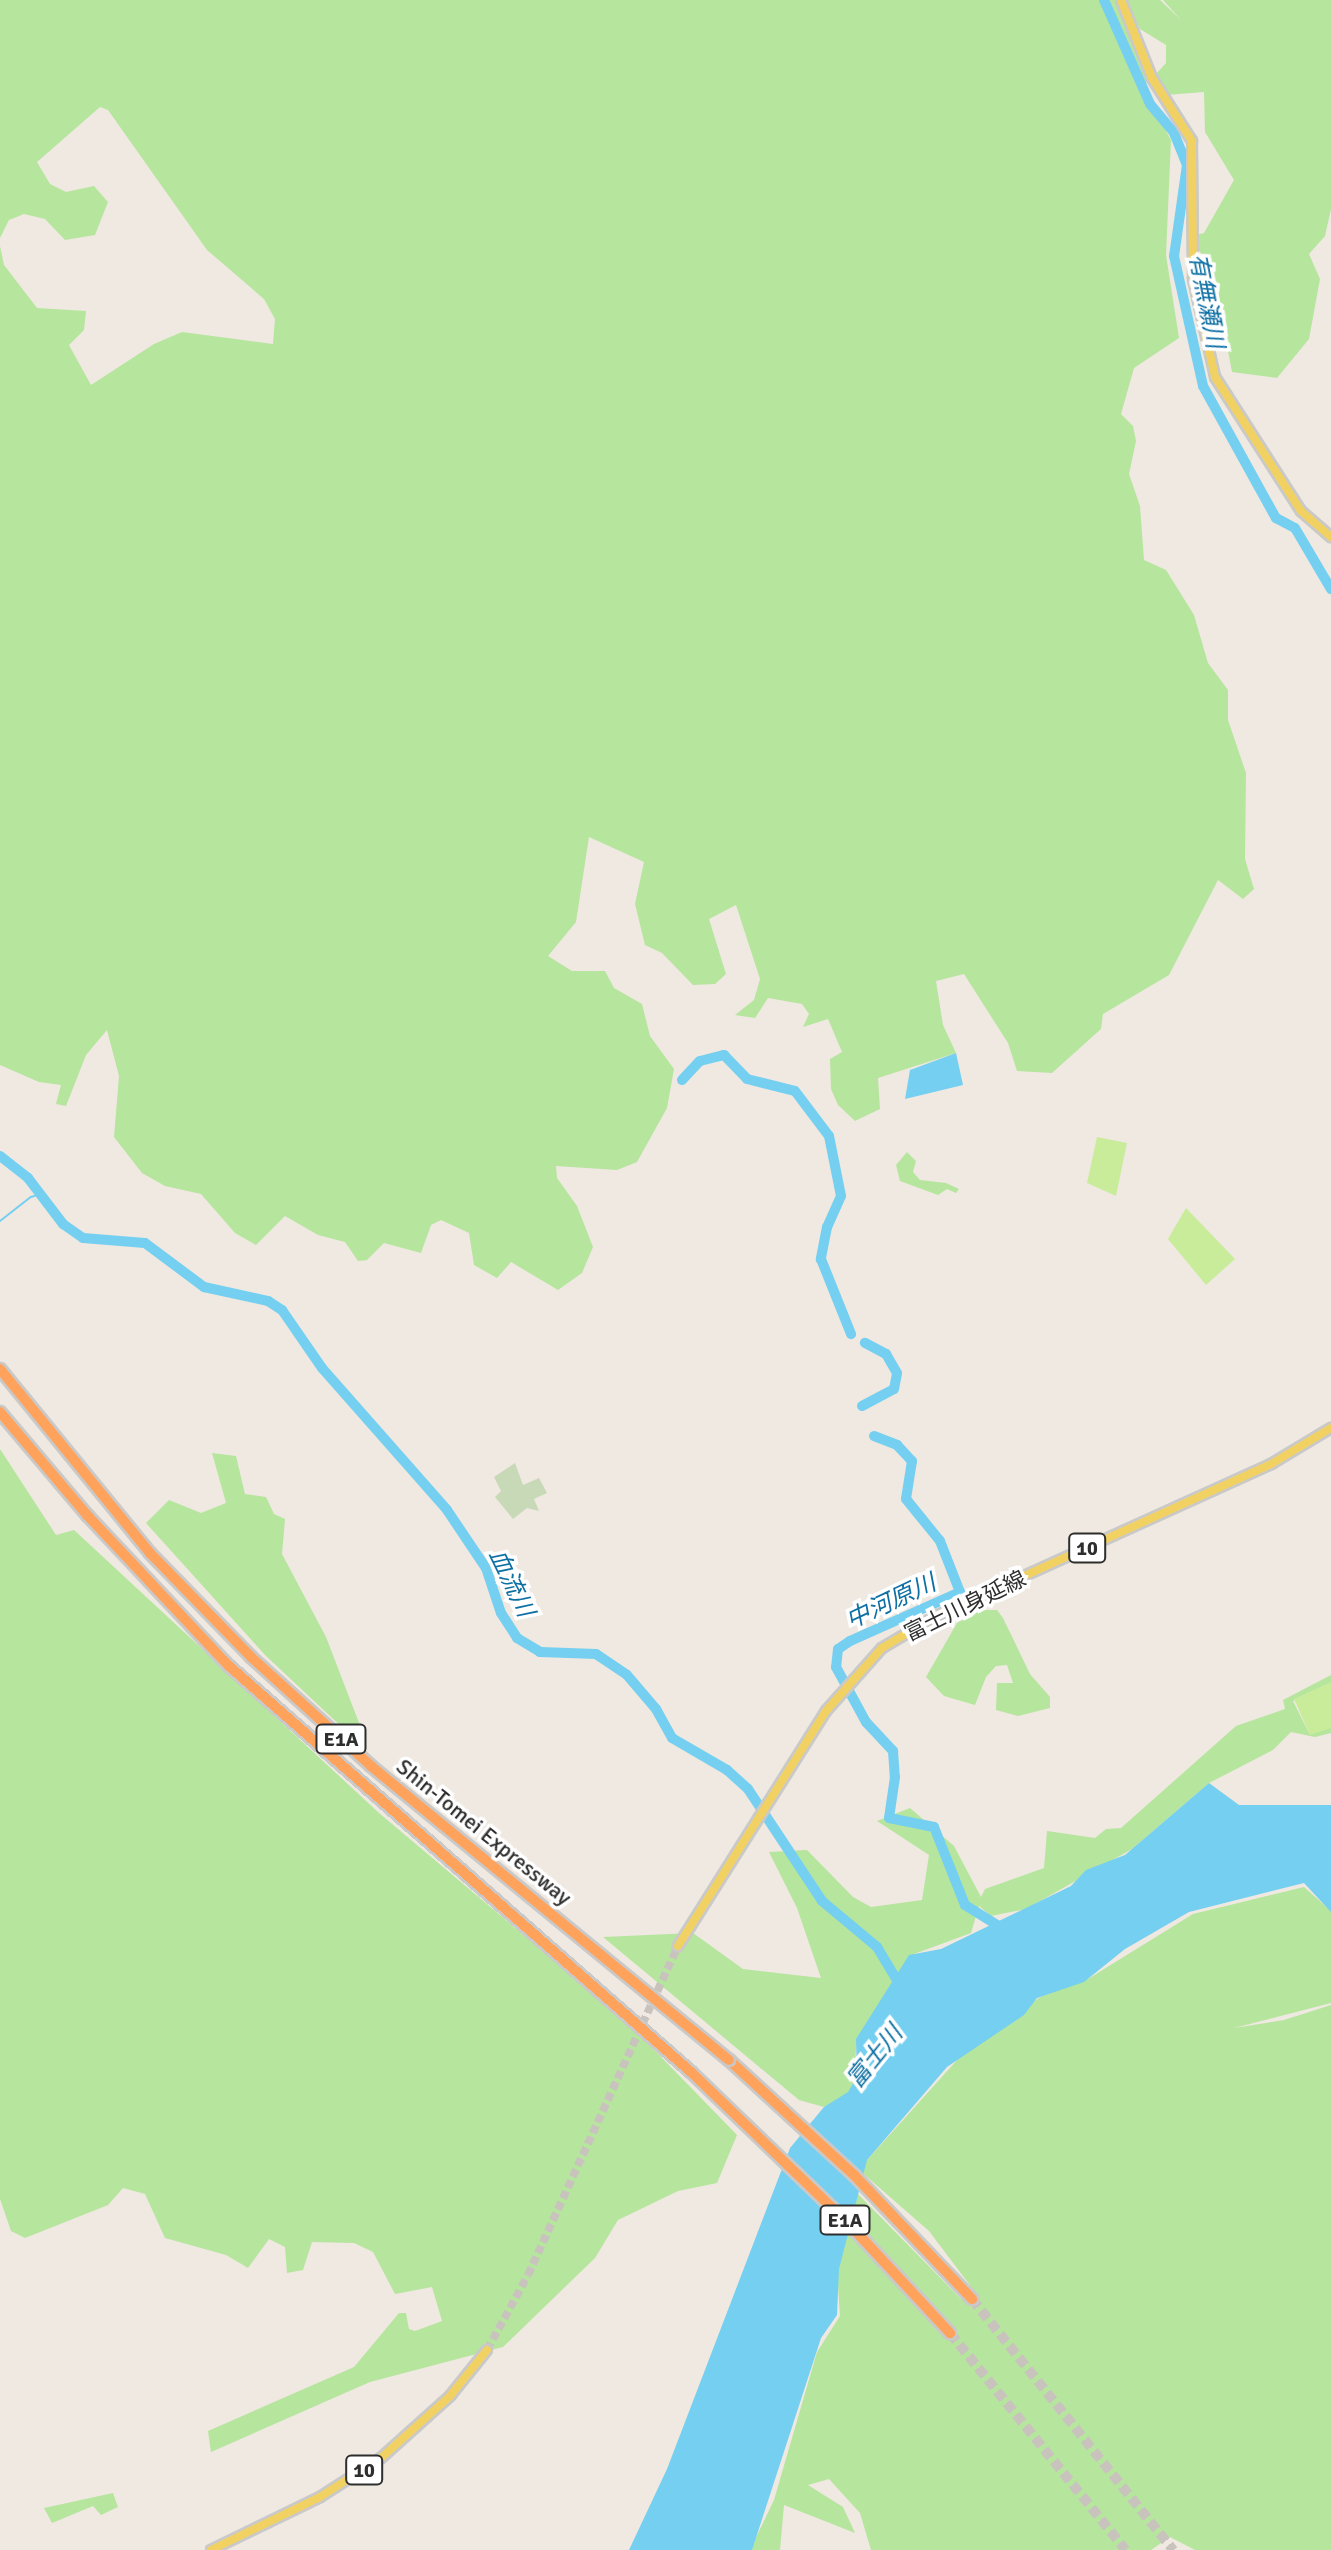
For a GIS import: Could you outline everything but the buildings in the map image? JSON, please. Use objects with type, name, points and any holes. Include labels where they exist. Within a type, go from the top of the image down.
[{"type":"highway","name":"Shin-Tomei Expressway","points":[[0,1369],[150,1553],[251,1657],[394,1786],[756,2084],[855,2176],[972,2299]]},
{"type":"highway","name":"Shin-Tomei Expressway","points":[[0,1412],[106,1536],[229,1666],[396,1817],[611,2000],[735,2113],[849,2224],[950,2333]]},
{"type":"main road","points":[[1121,0],[1156,87],[1192,141],[1193,279],[1215,377],[1301,511],[1331,537]]},
{"type":"main road","name":"富士川身延線","points":[[678,1946],[754,1823],[847,1683],[882,1648],[936,1616],[1271,1464],[1331,1428]]},
{"type":"main road","name":"10","points":[[211,2550],[320,2497],[381,2458],[450,2396],[487,2350]]},
{"type":"green space","points":[[0,0],[1116,0],[1148,77],[1144,91],[1171,140],[1166,255],[1179,338],[1134,368],[1121,414],[1133,426],[1136,441],[1129,474],[1140,506],[1144,560],[1166,570],[1194,615],[1208,663],[1228,690],[1228,720],[1246,773],[1245,859],[1254,889],[1243,899],[1218,880],[1169,975],[1103,1014],[1101,1029],[1052,1073],[1017,1071],[1008,1043],[964,974],[936,981],[943,1025],[956,1053],[878,1078],[880,1109],[855,1121],[838,1105],[831,1089],[830,1059],[842,1052],[828,1019],[803,1027],[809,1014],[802,1004],[768,998],[755,1018],[735,1015],[754,1000],[760,979],[736,905],[709,919],[726,974],[715,984],[693,985],[662,953],[645,945],[635,904],[644,862],[589,837],[576,922],[548,956],[572,971],[605,971],[614,988],[642,1004],[650,1036],[674,1069],[667,1108],[637,1162],[617,1170],[556,1166],[557,1178],[577,1206],[593,1247],[582,1273],[558,1290],[511,1262],[497,1278],[474,1265],[469,1233],[441,1220],[431,1225],[421,1253],[384,1243],[367,1260],[358,1261],[345,1242],[318,1235],[285,1216],[256,1245],[235,1233],[201,1194],[165,1186],[142,1173],[114,1137],[119,1076],[107,1030],[86,1055],[66,1106],[56,1104],[61,1085],[39,1082],[0,1065],[0,246],[4,265],[37,308],[86,311],[84,330],[69,345],[91,385],[154,344],[182,332],[273,344],[275,319],[264,299],[207,250],[108,110],[100,107],[37,162],[50,184],[66,192],[94,186],[108,202],[95,235],[65,240],[45,219],[24,214],[9,220],[0,238]]},
{"type":"green space","points":[[1125,0],[1160,0],[1181,20],[1163,0],[1331,0],[1331,209],[1325,236],[1309,254],[1320,279],[1309,339],[1277,378],[1232,372],[1221,315],[1200,300],[1212,280],[1213,265],[1196,248],[1196,235],[1204,233],[1234,180],[1205,132],[1204,92],[1166,95],[1155,75],[1166,63],[1166,45],[1140,29]]},
{"type":"green space","points":[[1097,1137],[1127,1143],[1116,1196],[1087,1183]]},
{"type":"green space","points":[[907,1152],[916,1161],[913,1172],[920,1180],[946,1183],[959,1189],[956,1193],[947,1189],[938,1195],[900,1181],[896,1165]]},
{"type":"green space","points":[[1186,1208],[1235,1259],[1206,1285],[1168,1239]]},
{"type":"green space","points":[[0,1449],[56,1535],[74,1530],[379,1813],[629,2024],[737,2135],[717,2183],[678,2191],[618,2220],[595,2258],[503,2347],[370,2382],[211,2452],[208,2431],[354,2367],[399,2313],[406,2313],[409,2329],[415,2331],[442,2321],[432,2287],[395,2294],[373,2252],[354,2243],[312,2242],[303,2270],[287,2273],[285,2247],[269,2239],[248,2268],[226,2255],[165,2238],[145,2194],[123,2188],[108,2205],[25,2238],[11,2231],[0,2199]]},
{"type":"green space","points":[[212,1453],[236,1456],[245,1494],[266,1497],[274,1514],[285,1519],[282,1554],[326,1637],[361,1728],[346,1731],[265,1655],[146,1523],[169,1500],[201,1513],[226,1503]]},
{"type":"green space","points":[[515,1463],[523,1485],[539,1478],[547,1493],[534,1499],[539,1511],[527,1508],[513,1519],[495,1497],[501,1491],[494,1477]]},
{"type":"green space","points":[[981,1610],[997,1610],[1003,1618],[1030,1674],[1050,1697],[1050,1708],[1018,1716],[996,1710],[997,1683],[1013,1683],[1007,1665],[996,1666],[986,1677],[975,1705],[944,1696],[926,1677],[957,1623]]},
{"type":"green space","points":[[1331,1675],[1331,1683],[1293,1701],[1309,1733],[1331,1727],[1331,1733],[1315,1737],[1291,1732],[1273,1750],[1209,1783],[1132,1849],[1026,1909],[991,1916],[979,1906],[971,1933],[914,1954],[856,2047],[854,2096],[824,2107],[799,2100],[603,1937],[693,1933],[743,1969],[821,1978],[797,1908],[769,1852],[807,1850],[853,1897],[871,1907],[922,1900],[929,1855],[877,1821],[910,1808],[954,1846],[981,1897],[985,1889],[1044,1868],[1047,1831],[1095,1838],[1106,1829],[1121,1828],[1236,1726],[1285,1709],[1283,1700]]},
{"type":"green space","points":[[1331,1682],[1331,1728],[1310,1735],[1294,1699]]},
{"type":"green space","points":[[1304,1887],[1331,1911],[1331,2003],[1234,2028],[1284,2020],[1331,2005],[1331,2550],[1195,2550],[1170,2537],[1151,2550],[871,2550],[860,2513],[829,2479],[808,2485],[843,2507],[855,2533],[784,2505],[780,2550],[750,2550],[774,2500],[817,2352],[840,2316],[837,2270],[858,2194],[961,2299],[975,2292],[929,2231],[859,2170],[867,2160],[958,2059],[1040,1997],[1088,1979],[1193,1914]]},
{"type":"green space","points":[[113,2493],[118,2507],[101,2515],[93,2506],[52,2523],[44,2508]]},
{"type":"water","points":[[956,1053],[963,1085],[905,1099],[910,1070]]},
{"type":"water","name":"富士川","points":[[1209,1783],[1239,1805],[1331,1805],[1331,1912],[1304,1883],[1189,1912],[1125,1949],[1084,1982],[1037,1998],[1024,2015],[947,2067],[867,2160],[839,2269],[837,2315],[821,2338],[752,2550],[629,2550],[667,2469],[790,2148],[824,2107],[848,2092],[857,2077],[856,2039],[909,1955],[941,1949],[1071,1886],[1086,1870],[1125,1855]]},
{"type":"waterway","name":"有無瀬川","points":[[1104,0],[1150,104],[1174,133],[1187,165],[1174,256],[1203,386],[1276,518],[1295,528],[1331,589]]},
{"type":"waterway","name":"中河原川","points":[[682,1080],[700,1061],[724,1055],[747,1079],[795,1091],[829,1136],[841,1196],[827,1227],[821,1259],[851,1334]]},
{"type":"waterway","name":"血流川","points":[[0,1156],[28,1178],[63,1224],[83,1238],[145,1243],[204,1287],[268,1301],[282,1310],[322,1368],[447,1510],[486,1568],[501,1613],[517,1638],[540,1652],[596,1654],[627,1675],[656,1709],[672,1738],[727,1770],[748,1789],[822,1901],[877,1947],[901,1987]]},
{"type":"waterway","points":[[0,1221],[31,1197],[37,1195],[46,1204]]},
{"type":"waterway","name":"中河原川","points":[[862,1406],[894,1389],[897,1373],[886,1354],[865,1343]]},
{"type":"waterway","name":"中河原川","points":[[874,1436],[897,1445],[912,1461],[906,1499],[940,1541],[960,1592],[850,1641],[838,1649],[836,1667],[866,1722],[893,1751],[895,1777],[889,1818],[934,1827],[965,1905],[1002,1928]]},
{"type":"tunnel","points":[[487,2350],[528,2275],[678,1946]]},
{"type":"tunnel","points":[[972,2299],[1173,2550]]},
{"type":"tunnel","points":[[950,2333],[1126,2550]]}]
